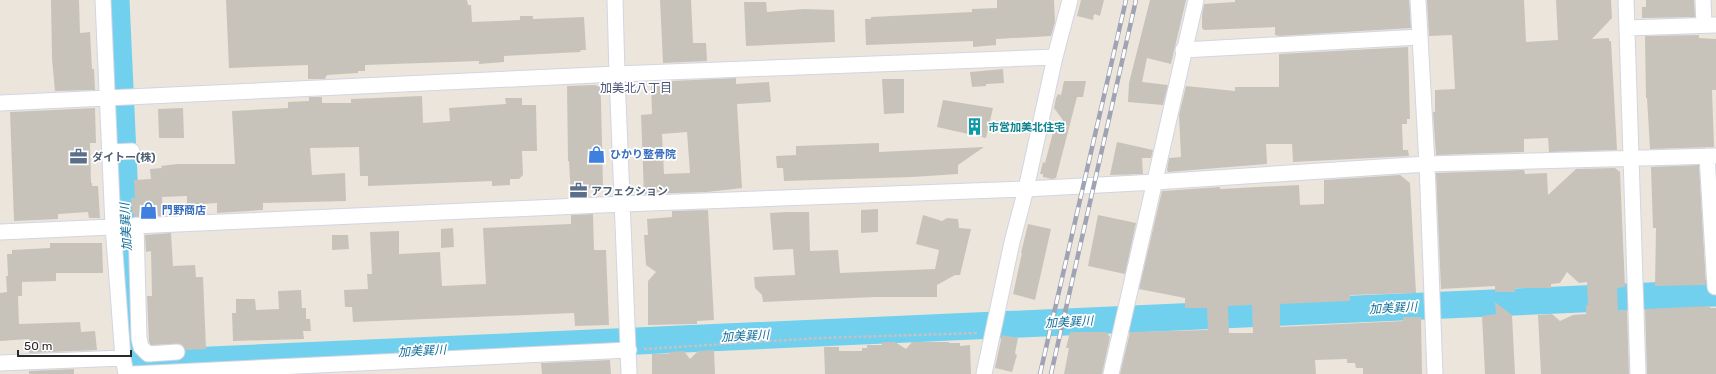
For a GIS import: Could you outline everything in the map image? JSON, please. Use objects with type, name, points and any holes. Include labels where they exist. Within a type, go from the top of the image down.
[{"type":"street","points":[[103,0],[116,97],[121,152],[131,338],[123,358],[126,374]]},
{"type":"street","points":[[615,0],[629,374]]},
{"type":"street","points":[[984,374],[1012,242],[1026,189],[1055,57],[1070,0]]},
{"type":"street","points":[[1110,374],[1155,182],[1183,50],[1196,0]]},
{"type":"street","points":[[1418,0],[1427,164],[1434,374]]},
{"type":"street","points":[[1626,0],[1638,374]]},
{"type":"street","points":[[1627,28],[1710,25],[1703,0]]},
{"type":"street","points":[[1183,50],[1420,37]]},
{"type":"street","points":[[0,103],[617,74],[1055,57]]},
{"type":"street","points":[[0,232],[623,204],[1026,189],[1427,164],[1712,156],[1716,287]]},
{"type":"street","points":[[125,226],[130,310]]},
{"type":"street","points":[[131,338],[148,354],[177,352]]},
{"type":"street","points":[[132,374],[629,344]]},
{"type":"street","points":[[0,363],[123,358]]},
{"type":"path","points":[[629,344],[821,338],[994,327]]},
{"type":"building","points":[[51,0],[79,0],[80,33],[90,32],[95,90],[55,91],[52,59]]},
{"type":"building","points":[[226,0],[467,0],[468,5],[471,5],[472,22],[520,20],[520,16],[533,16],[533,19],[584,17],[586,50],[581,50],[580,52],[504,56],[504,62],[479,64],[479,61],[365,65],[365,71],[358,71],[358,73],[327,75],[325,79],[308,79],[308,65],[229,68]]},
{"type":"building","points":[[660,0],[691,0],[693,43],[706,43],[707,61],[663,63]]},
{"type":"building","points":[[997,0],[1054,0],[1055,22],[1051,36],[996,39],[996,45],[973,47],[973,41],[866,45],[865,19],[871,19],[871,17],[972,12],[972,9],[997,8]]},
{"type":"building","points":[[1081,0],[1104,0],[1100,16],[1094,14],[1093,20],[1077,16]]},
{"type":"building","points":[[1150,0],[1186,0],[1171,64],[1147,58],[1142,82],[1168,85],[1163,105],[1128,102],[1129,83]]},
{"type":"building","points":[[1235,0],[1409,0],[1411,28],[1279,36],[1275,35],[1275,27],[1204,30],[1202,28],[1204,4],[1235,2]]},
{"type":"building","points":[[1427,0],[1524,0],[1526,42],[1558,40],[1556,0],[1611,0],[1612,18],[1592,39],[1609,38],[1609,41],[1611,41],[1617,150],[1549,152],[1548,138],[1524,139],[1524,152],[1436,155],[1433,112],[1435,112],[1435,90],[1455,89],[1452,35],[1429,36]]},
{"type":"building","points":[[1646,0],[1694,0],[1695,17],[1642,18],[1642,7],[1646,7]]},
{"type":"building","points":[[744,2],[766,2],[767,12],[804,9],[834,10],[835,42],[746,46]]},
{"type":"building","points":[[1699,35],[1699,38],[1716,39],[1716,90],[1712,90],[1714,147],[1650,149],[1646,98],[1645,36]]},
{"type":"building","points":[[1408,47],[1410,119],[1407,119],[1407,124],[1402,124],[1403,150],[1408,150],[1409,156],[1293,162],[1292,144],[1266,144],[1267,164],[1168,172],[1169,158],[1181,157],[1179,115],[1186,86],[1235,91],[1235,87],[1279,87],[1279,54]]},
{"type":"building","points":[[1003,69],[1004,83],[986,84],[986,86],[972,87],[970,72]]},
{"type":"building","points":[[736,78],[736,84],[769,82],[771,102],[737,104],[742,188],[707,192],[644,194],[641,115],[652,114],[651,82]],"holes":[[[687,132],[690,173],[664,174],[662,134]]]},
{"type":"building","points":[[882,79],[904,79],[904,113],[884,114]]},
{"type":"building","points":[[1064,81],[1086,81],[1083,97],[1077,97],[1056,178],[1052,179],[1043,177],[1043,174],[1040,174],[1043,162],[1045,163],[1054,129],[1068,127],[1054,108],[1058,94],[1061,95]]},
{"type":"building","points":[[595,85],[600,87],[603,188],[589,188],[589,197],[571,197],[568,161],[567,86]]},
{"type":"building","points":[[422,96],[423,123],[450,121],[449,108],[506,104],[505,98],[522,98],[522,105],[536,105],[537,151],[522,151],[523,175],[519,179],[510,179],[510,185],[492,186],[492,181],[368,186],[368,176],[360,176],[359,147],[310,148],[312,175],[345,173],[346,201],[263,203],[263,210],[217,213],[217,203],[187,205],[187,196],[162,197],[163,216],[139,217],[132,214],[131,198],[135,198],[134,180],[151,179],[150,169],[162,168],[161,166],[177,164],[235,164],[232,111],[288,108],[288,102],[309,101],[309,97],[322,97],[322,103],[351,103],[351,99]]},
{"type":"building","points":[[943,100],[993,108],[986,138],[937,127]]},
{"type":"building","points":[[95,108],[96,143],[90,143],[91,183],[92,186],[98,186],[100,218],[89,218],[88,212],[58,214],[58,219],[14,221],[10,112]]},
{"type":"building","points":[[183,108],[184,138],[159,138],[158,109]]},
{"type":"building","points":[[1117,142],[1153,150],[1151,158],[1142,158],[1143,174],[1110,175]]},
{"type":"building","name":"市営加美北住宅","points":[[879,143],[879,152],[984,147],[958,165],[958,174],[784,181],[783,168],[777,168],[776,156],[796,155],[796,146]]},
{"type":"building","points":[[1699,165],[1706,285],[1655,286],[1656,228],[1653,228],[1651,167]]},
{"type":"building","points":[[1615,168],[1620,172],[1625,287],[1617,288],[1618,311],[1627,310],[1629,374],[1541,374],[1538,315],[1552,314],[1560,321],[1573,315],[1586,314],[1586,305],[1588,305],[1587,282],[1579,283],[1567,272],[1560,283],[1551,284],[1551,288],[1515,288],[1515,292],[1495,292],[1495,286],[1441,289],[1436,173],[1524,170],[1525,174],[1547,173],[1548,195],[1576,169]]},
{"type":"building","points":[[1400,175],[1410,183],[1416,293],[1350,295],[1350,301],[1280,304],[1280,327],[1403,321],[1403,317],[1421,317],[1422,374],[1363,374],[1363,368],[1356,368],[1355,363],[1347,363],[1347,359],[1315,360],[1316,374],[1120,374],[1130,332],[1208,330],[1207,308],[1185,308],[1185,298],[1139,289],[1162,191],[1220,187],[1220,189],[1299,185],[1300,205],[1324,204],[1324,180]],"holes":[[[1252,305],[1253,333],[1229,333],[1228,306]]]},
{"type":"building","points":[[878,209],[878,232],[861,233],[861,210]]},
{"type":"building","points":[[708,210],[714,320],[697,321],[697,324],[648,325],[648,281],[656,272],[646,265],[644,235],[648,235],[647,219],[672,217],[672,211]]},
{"type":"building","points":[[809,212],[810,251],[838,250],[840,273],[935,269],[939,250],[916,244],[923,215],[942,221],[947,218],[958,219],[959,228],[971,229],[960,275],[955,275],[937,285],[937,297],[875,297],[763,302],[762,295],[755,288],[754,277],[795,275],[793,249],[773,250],[770,213]]},
{"type":"building","points":[[593,214],[594,250],[606,250],[609,325],[575,326],[574,313],[353,322],[352,307],[345,307],[344,290],[368,289],[367,274],[372,274],[370,232],[399,231],[399,254],[440,252],[442,286],[486,284],[483,228],[571,224],[571,215]]},
{"type":"building","points":[[1098,215],[1136,223],[1125,274],[1088,266]]},
{"type":"building","points":[[1028,224],[1051,229],[1035,300],[1013,294]]},
{"type":"building","points":[[453,228],[454,247],[441,248],[441,229]]},
{"type":"building","points":[[171,233],[173,266],[195,265],[196,277],[203,277],[206,349],[186,350],[181,344],[151,345],[149,342],[147,296],[152,296],[151,251],[146,252],[145,235]]},
{"type":"building","points":[[332,235],[348,235],[349,249],[332,250]]},
{"type":"building","points":[[50,243],[102,243],[103,273],[56,273],[56,281],[22,282],[22,296],[18,296],[19,324],[80,322],[81,332],[95,331],[97,350],[29,353],[29,339],[0,341],[0,293],[7,292],[7,254],[12,254],[12,250],[50,248]]},
{"type":"building","points":[[301,290],[302,308],[306,308],[306,319],[310,319],[311,331],[303,331],[304,339],[233,341],[232,313],[236,313],[236,299],[255,299],[256,310],[279,309],[278,291]]},
{"type":"building","points":[[1495,302],[1512,315],[1515,374],[1485,374],[1482,316],[1496,314]]},
{"type":"building","points":[[1710,306],[1710,308],[1716,308],[1716,374],[1647,374],[1645,309]]},
{"type":"building","points":[[1070,332],[1106,332],[1110,337],[1102,374],[1064,374],[1069,348],[1066,348]]},
{"type":"building","points":[[1002,335],[1018,338],[1015,353],[1017,355],[1012,372],[995,368]]},
{"type":"building","points":[[882,342],[895,342],[906,349],[912,342],[949,342],[960,343],[960,346],[970,345],[971,374],[825,374],[824,347],[839,347],[839,351],[862,351],[862,348],[867,348],[867,345],[882,345]]},
{"type":"building","points":[[714,350],[715,374],[652,374],[652,354],[669,354],[669,352],[684,351],[690,359],[698,351]]},
{"type":"building","points":[[610,360],[611,374],[542,374],[541,363]]},
{"type":"building","points":[[74,369],[74,374],[29,374],[29,371]]},
{"type":"waterway","name":"加美巽川","points":[[116,0],[132,353],[143,363],[1716,293]]},
{"type":"railway","points":[[1040,374],[1126,0]]},
{"type":"railway","points":[[1051,374],[1136,0]]},
{"type":"place","name":"市営加美北住宅","points":[[975,127]]},
{"type":"place","name":"ひかり整骨院","points":[[597,154]]},
{"type":"place","name":"ダイトー(株)","points":[[79,157]]},
{"type":"place","name":"アフェクション","points":[[578,191]]},
{"type":"place","name":"門野商店","points":[[149,210]]},
{"type":"district","name":"加美北八丁目","points":[[636,88]]}]
